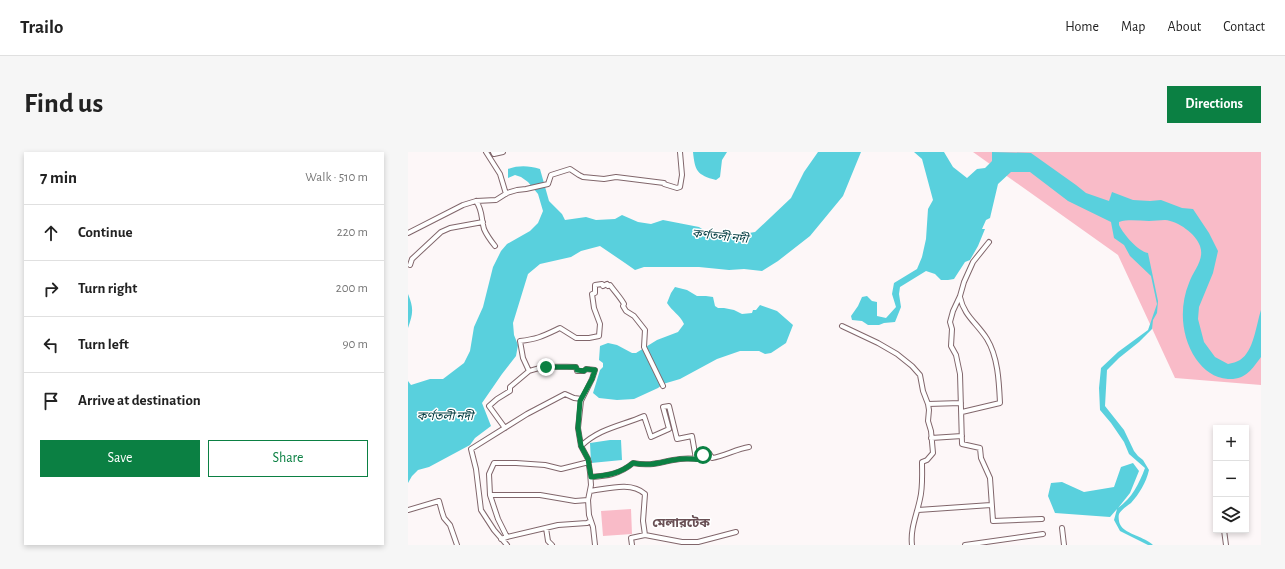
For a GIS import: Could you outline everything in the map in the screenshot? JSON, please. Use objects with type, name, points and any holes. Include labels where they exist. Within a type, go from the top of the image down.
[{"type":"street","points":[[486,152],[500,174],[506,194]]},
{"type":"street","points":[[493,152],[494,154],[503,152]]},
{"type":"street","points":[[408,233],[463,205],[476,201],[496,200],[516,190],[548,184],[551,175],[570,169],[583,177],[604,179],[616,177],[664,183],[677,188],[680,187],[682,175],[680,152]]},
{"type":"street","points":[[476,201],[480,207],[485,231],[496,246]]},
{"type":"street","points":[[410,265],[412,259],[441,232],[450,228],[483,222]]},
{"type":"street","points":[[988,242],[973,262],[964,282],[950,322],[952,329],[951,346],[956,355],[960,374],[962,444],[980,448],[981,458],[990,478],[993,521],[1042,519]]},
{"type":"street","points":[[529,371],[520,341],[535,340],[560,328],[576,338],[600,336],[600,324],[594,308],[592,294],[595,294],[595,285],[602,284],[603,286],[607,284],[608,286],[610,285],[624,304],[623,306],[626,311],[634,316],[645,330],[644,347],[663,386]]},
{"type":"street","points":[[960,296],[962,307],[986,338],[991,348],[999,379],[1000,403],[962,412]]},
{"type":"street","points":[[842,326],[897,354],[912,366],[920,375],[923,391],[928,404],[928,421],[933,453],[927,460],[922,462],[920,499],[911,537],[912,545]]},
{"type":"street","points":[[505,428],[490,406],[497,399],[510,391],[510,387],[529,371],[546,367],[566,366],[576,367],[577,370],[584,371],[586,369],[595,370],[592,379],[580,401],[578,428],[581,446],[586,453],[589,462],[591,477],[588,500],[589,515],[593,527],[595,545]]},
{"type":"street","points":[[507,545],[494,530],[481,510],[476,469],[471,449],[527,414],[565,394],[574,398],[582,398]]},
{"type":"street","points":[[928,404],[961,403]]},
{"type":"street","points":[[581,446],[597,434],[614,426],[644,416],[651,437],[669,429],[663,407],[668,406],[677,439],[692,436],[696,459]]},
{"type":"street","points":[[931,438],[962,436]]},
{"type":"street","points":[[591,477],[616,473],[626,469],[633,463],[643,465],[681,459],[703,460],[703,455],[710,453],[712,458],[734,450],[749,447]]},
{"type":"street","points":[[507,536],[498,519],[490,495],[488,474],[494,463],[545,465],[561,469],[589,462]]},
{"type":"street","points":[[590,491],[623,487],[641,491],[644,494],[643,521],[645,535]]},
{"type":"street","points":[[490,495],[540,495],[575,501],[588,500]]},
{"type":"street","points":[[408,510],[439,502],[444,518],[450,525],[457,545]]},
{"type":"street","points":[[918,510],[991,504]]},
{"type":"street","points":[[501,539],[507,536],[558,525],[587,523],[591,521]]},
{"type":"street","points":[[546,528],[548,541],[552,545]]},
{"type":"street","points":[[1062,528],[1064,545]]},
{"type":"street","points":[[632,545],[631,538],[645,535],[692,543],[717,538],[736,532]]},
{"type":"street","points":[[1224,533],[1226,545]]},
{"type":"street","points":[[965,545],[1043,534]]},
{"type":"shaded area","points":[[973,152],[1261,152],[1261,385],[1175,378],[1118,255]]},
{"type":"shaded area","points":[[631,509],[632,534],[603,536],[601,511]]},
{"type":"water","points":[[693,152],[727,152],[722,160],[720,177],[716,180],[701,174],[696,168]]},
{"type":"water","name":"কর্ণতলী নদী","points":[[818,152],[861,152],[843,196],[810,236],[778,261],[762,271],[699,267],[644,267],[635,270],[600,246],[581,251],[571,257],[540,264],[528,274],[513,323],[514,335],[518,345],[516,356],[482,403],[491,426],[475,438],[470,445],[429,467],[418,470],[408,483],[408,381],[411,385],[430,379],[443,379],[464,363],[470,351],[474,327],[483,307],[493,267],[501,251],[507,244],[530,231],[538,223],[543,211],[538,194],[528,182],[515,175],[508,178],[508,169],[524,166],[540,169],[549,201],[562,214],[565,220],[586,217],[596,220],[615,219],[622,215],[638,222],[651,224],[663,220],[699,227],[711,235],[731,236],[755,232],[791,198],[804,172]]},
{"type":"water","points":[[914,152],[944,152],[953,167],[967,178],[977,169],[985,168],[992,161],[992,152],[1031,153],[1086,193],[1109,201],[1112,192],[1133,200],[1161,200],[1182,208],[1193,209],[1209,233],[1218,251],[1213,273],[1199,307],[1198,319],[1204,342],[1215,357],[1228,364],[1239,361],[1245,356],[1254,337],[1261,310],[1261,357],[1255,366],[1244,376],[1234,379],[1218,377],[1210,373],[1199,363],[1191,350],[1187,341],[1183,322],[1186,292],[1201,256],[1198,241],[1186,229],[1170,221],[1130,220],[1119,222],[1121,229],[1128,238],[1144,252],[1148,253],[1158,301],[1157,313],[1153,320],[1152,329],[1107,370],[1105,406],[1124,430],[1134,451],[1143,460],[1149,470],[1144,484],[1139,492],[1131,503],[1119,514],[1120,524],[1123,529],[1150,542],[1153,545],[1148,545],[1120,531],[1114,520],[1117,509],[1110,517],[1055,513],[1048,496],[1051,483],[1062,482],[1084,492],[1114,487],[1121,467],[1133,463],[1139,471],[1130,493],[1118,508],[1127,500],[1134,490],[1145,468],[1129,454],[1124,442],[1100,410],[1099,388],[1101,368],[1118,352],[1148,330],[1157,304],[1151,276],[1130,256],[1124,245],[1114,238],[1111,222],[1068,201],[1030,172],[1011,172],[998,184],[990,218],[986,220],[982,229],[985,229],[978,246],[970,260],[965,262],[954,279],[941,280],[935,274],[926,271],[900,287],[899,294],[901,307],[895,322],[879,325],[868,325],[862,321],[852,320],[851,316],[862,297],[867,296],[872,301],[877,302],[877,316],[886,318],[896,307],[892,294],[894,283],[917,269],[922,257],[926,239],[928,209],[933,200],[922,159]]},
{"type":"water","points":[[675,287],[687,290],[697,296],[713,297],[715,306],[718,308],[734,310],[742,314],[752,313],[753,310],[756,310],[760,305],[777,311],[793,325],[786,343],[771,353],[765,354],[759,351],[740,351],[717,359],[680,379],[663,384],[658,388],[634,399],[617,400],[599,398],[593,393],[600,370],[603,367],[603,363],[599,360],[600,346],[608,343],[617,345],[632,353],[636,353],[657,340],[678,332],[684,324],[667,303]]},
{"type":"water","points":[[408,294],[412,311],[408,328]]},
{"type":"water","points":[[621,440],[622,460],[591,463],[590,443]]},
{"type":"district","name":"মেলারটেক","points":[[681,523]]},
{"type":"route","points":[[546,367],[566,366],[576,367],[577,370],[584,371],[586,369],[595,370],[586,393],[580,401],[578,428],[581,446],[588,459],[591,477],[606,476],[616,473],[626,469],[633,463],[643,465],[681,459],[703,460],[703,455]]}]
